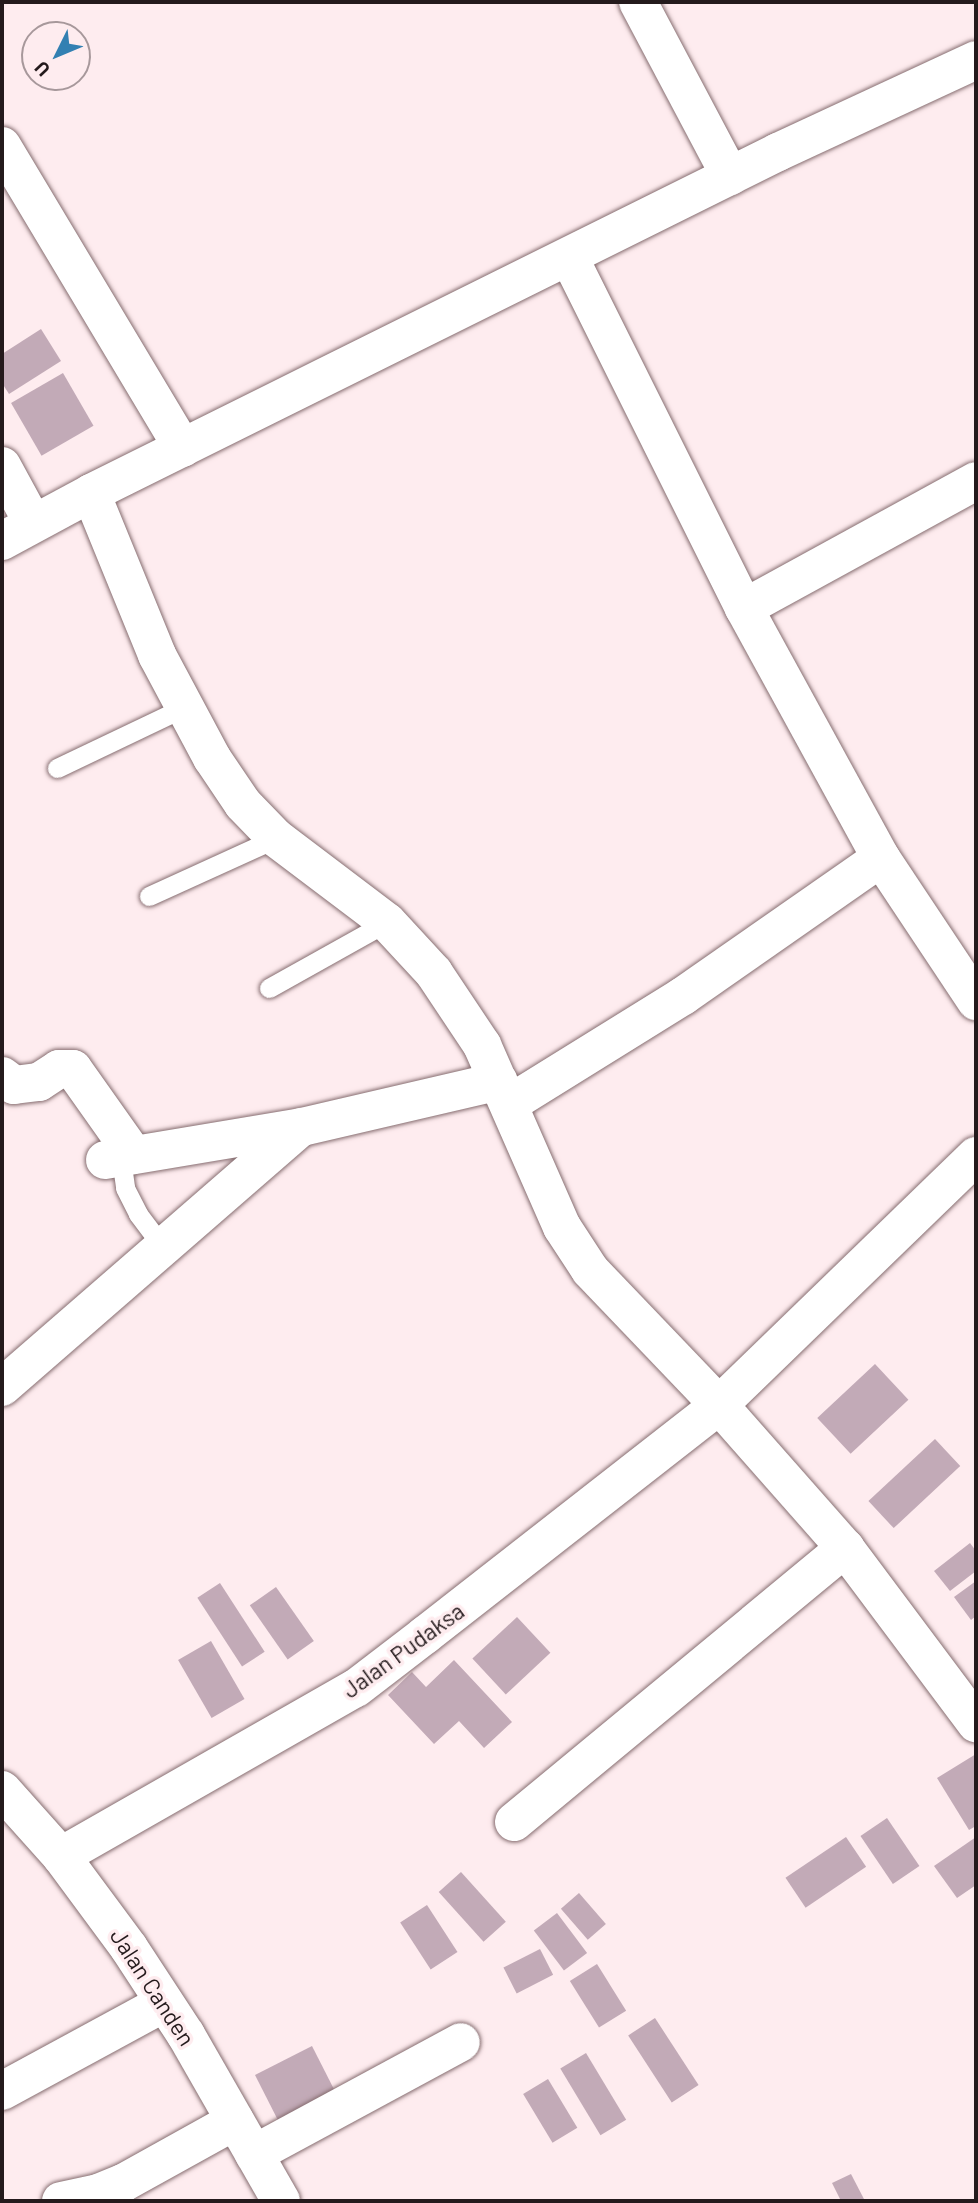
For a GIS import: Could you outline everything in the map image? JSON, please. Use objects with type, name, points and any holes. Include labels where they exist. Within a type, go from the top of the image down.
[{"type":"street","points":[[638,2],[730,176]]},
{"type":"street","points":[[2,466],[18,532],[91,493],[730,176],[976,60]]},
{"type":"street","points":[[2,146],[183,448]]},
{"type":"street","points":[[569,257],[744,608],[881,858],[976,1001]]},
{"type":"street","points":[[744,608],[976,481]]},
{"type":"street","points":[[91,493],[158,655],[212,758],[243,804],[276,838],[387,922],[434,973],[482,1045],[562,1227],[590,1270],[719,1405],[845,1548],[976,1723]]},
{"type":"street","points":[[2,1076],[14,1085],[39,1082],[59,1069],[73,1069],[120,1158],[504,1093],[683,996],[881,858]]},
{"type":"street","points":[[2,1387],[302,1127]]},
{"type":"street","name":"Jalan Pudaksa","points":[[61,1856],[356,1688],[719,1405],[976,1156]]},
{"type":"street","points":[[514,1822],[845,1548]]},
{"type":"street","name":"Jalan Canden","points":[[2,1790],[61,1856],[129,1948],[281,2201]]},
{"type":"street","points":[[2,2091],[164,2003]]},
{"type":"street","points":[[254,2154],[461,2042]]},
{"type":"street","points":[[61,2201],[98,2193],[123,2183],[235,2121]]},
{"type":"lane","points":[[57,768],[186,707]]},
{"type":"lane","points":[[149,896],[276,838]]},
{"type":"lane","points":[[269,988],[387,922]]},
{"type":"lane","points":[[120,1158],[125,1188],[138,1213],[163,1248]]},
{"type":"building","points":[[41,329],[61,361],[9,394],[2,383],[2,354]]},
{"type":"building","points":[[63,373],[94,426],[42,456],[11,403]]},
{"type":"building","points":[[875,1364],[908,1400],[851,1454],[817,1418]]},
{"type":"building","points":[[935,1439],[960,1466],[894,1528],[868,1501]]},
{"type":"building","points":[[970,1543],[976,1551],[976,1571],[950,1591],[934,1571]]},
{"type":"building","points":[[976,1581],[976,1616],[971,1620],[954,1597]]},
{"type":"building","points":[[220,1583],[265,1652],[242,1666],[197,1598]]},
{"type":"building","points":[[276,1587],[314,1641],[288,1659],[250,1605]]},
{"type":"building","points":[[517,1617],[550,1653],[506,1694],[472,1659]]},
{"type":"building","points":[[211,1641],[244,1699],[212,1718],[178,1660]]},
{"type":"building","points":[[454,1660],[512,1722],[484,1748],[459,1721],[434,1744],[388,1695],[412,1672],[426,1687]]},
{"type":"building","points":[[976,1754],[976,1826],[969,1830],[937,1778]]},
{"type":"building","points":[[887,1818],[919,1866],[893,1884],[860,1836]]},
{"type":"building","points":[[846,1837],[866,1867],[806,1908],[785,1878]]},
{"type":"building","points":[[976,1837],[976,1885],[957,1898],[934,1866]]},
{"type":"building","points":[[461,1872],[506,1922],[484,1942],[439,1892]]},
{"type":"building","points":[[579,1893],[606,1924],[588,1940],[561,1909]]},
{"type":"building","points":[[427,1905],[457,1952],[431,1969],[400,1922]]},
{"type":"building","points":[[557,1913],[587,1953],[564,1970],[534,1930]]},
{"type":"building","points":[[540,1949],[553,1975],[517,1993],[503,1968]]},
{"type":"building","points":[[597,1964],[626,2011],[599,2028],[570,1981]]},
{"type":"building","points":[[655,2018],[699,2085],[672,2103],[628,2035]]},
{"type":"building","points":[[312,2046],[337,2096],[280,2125],[255,2075]]},
{"type":"building","points":[[586,2053],[626,2120],[600,2135],[560,2068]]},
{"type":"building","points":[[548,2079],[577,2128],[552,2143],[523,2094]]},
{"type":"building","points":[[851,2174],[865,2201],[841,2201],[832,2183]]}]
